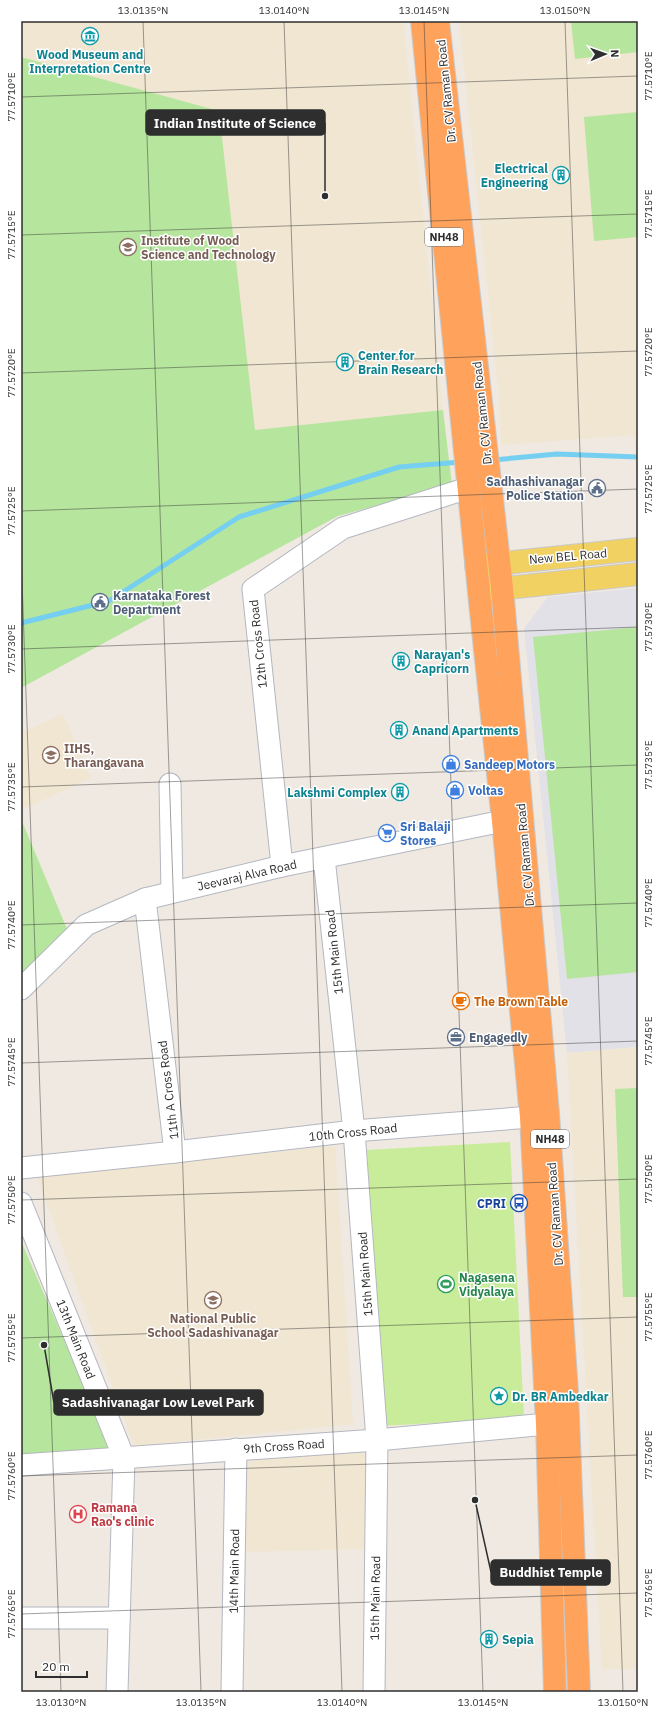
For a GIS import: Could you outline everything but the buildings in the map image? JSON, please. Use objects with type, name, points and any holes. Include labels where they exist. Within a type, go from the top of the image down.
[{"type":"highway","name":"Dr. CV Raman Road","points":[[422,21],[479,591],[493,823],[531,1117],[547,1424],[555,1692]]},
{"type":"highway","name":"Dr. CV Raman Road","points":[[438,21],[502,588],[548,1112],[567,1392],[579,1692]]},
{"type":"main road","name":"New BEL Road","points":[[476,566],[638,550]]},
{"type":"main road","name":"New BEL Road","points":[[479,591],[638,574]]},
{"type":"street","name":"12th Cross Road","points":[[282,866],[253,589],[343,528],[466,471]]},
{"type":"street","points":[[170,784],[172,892]]},
{"type":"street","name":"Jeevaraj Alva Road","points":[[21,989],[86,925],[145,899],[282,866],[493,823]]},
{"type":"street","name":"15th Main Road","points":[[324,858],[354,1131],[377,1440],[374,1692]]},
{"type":"street","name":"11th A Cross Road","points":[[21,1168],[175,1152],[145,899]]},
{"type":"street","name":"10th Cross Road","points":[[175,1152],[354,1131],[531,1117]]},
{"type":"street","name":"13th Main Road","points":[[21,1203],[124,1458],[117,1692]]},
{"type":"street","name":"9th Cross Road","points":[[21,1465],[377,1440],[547,1424]]},
{"type":"street","name":"14th Main Road","points":[[232,1692],[236,1449]]},
{"type":"street","points":[[21,1618],[119,1618]]},
{"type":"shaded area","points":[[21,21],[403,21],[443,410],[255,430],[250,383],[21,402]]},
{"type":"shaded area","points":[[459,21],[638,21],[638,483],[634,435],[501,445],[499,396]]},
{"type":"shaded area","points":[[638,588],[638,1047],[567,1053],[524,628],[548,597]]},
{"type":"shaded area","name":"IIHS, Tharangavana","points":[[63,714],[91,778],[21,810],[21,733]]},
{"type":"shaded area","points":[[638,1047],[638,1669],[602,1669],[567,1053]]},
{"type":"shaded area","name":"National Public School Sadashivanagar","points":[[335,1146],[353,1424],[134,1446],[37,1176]]},
{"type":"shaded area","points":[[366,1449],[368,1549],[246,1552],[244,1452]]},
{"type":"green space","points":[[571,21],[638,21],[638,52],[575,59]]},
{"type":"green space","points":[[21,57],[219,111],[255,430],[443,410],[452,485],[338,516],[21,688]]},
{"type":"green space","points":[[638,112],[638,237],[594,241],[584,117]]},
{"type":"green space","points":[[638,627],[638,972],[567,979],[533,637]]},
{"type":"green space","points":[[21,819],[67,929],[21,975]]},
{"type":"green space","points":[[638,1088],[638,1297],[623,1297],[615,1089]]},
{"type":"green space","name":"Nagasena Vidyalaya","points":[[510,1142],[524,1418],[381,1426],[367,1150]]},
{"type":"green space","points":[[21,1241],[112,1450],[21,1456]]},
{"type":"waterway","points":[[493,460],[557,454],[638,457]]},
{"type":"waterway","points":[[21,623],[109,601],[239,517],[399,467],[461,462]]},
{"type":"place","name":"Wood Museum and Interpretation Centre","points":[[90,36]]},
{"type":"place","name":"Electrical Engineering","points":[[561,175]]},
{"type":"place","name":"Indian Institute of Science","points":[[325,196]]},
{"type":"place","name":"Institute of Wood Science and Technology","points":[[128,247]]},
{"type":"place","name":"Center for Brain Research","points":[[345,362]]},
{"type":"place","name":"Sadhashivanagar Police Station","points":[[597,488]]},
{"type":"place","name":"Karnataka Forest Department","points":[[100,602]]},
{"type":"place","name":"Narayan's Capricorn","points":[[401,661]]},
{"type":"place","name":"Anand Apartments","points":[[399,730]]},
{"type":"place","name":"IIHS, Tharangavana","points":[[51,755]]},
{"type":"place","name":"Sandeep Motors","points":[[451,764]]},
{"type":"place","name":"Voltas","points":[[455,790]]},
{"type":"place","name":"Lakshmi Complex","points":[[400,792]]},
{"type":"place","name":"Sri Balaji Stores","points":[[387,833]]},
{"type":"place","name":"The Brown Table","points":[[461,1001]]},
{"type":"place","name":"Engagedly","points":[[456,1037]]},
{"type":"place","name":"CPRI","points":[[519,1203]]},
{"type":"place","name":"Nagasena Vidyalaya","points":[[446,1284]]},
{"type":"place","name":"National Public School Sadashivanagar","points":[[213,1300]]},
{"type":"place","name":"Sadashivanagar Low Level Park","points":[[44,1345]]},
{"type":"place","name":"Dr. BR Ambedkar","points":[[499,1396]]},
{"type":"place","name":"Buddhist Temple","points":[[475,1500]]},
{"type":"place","name":"Ramana Rao's clinic","points":[[78,1514]]},
{"type":"place","name":"Sepia","points":[[489,1639]]}]
